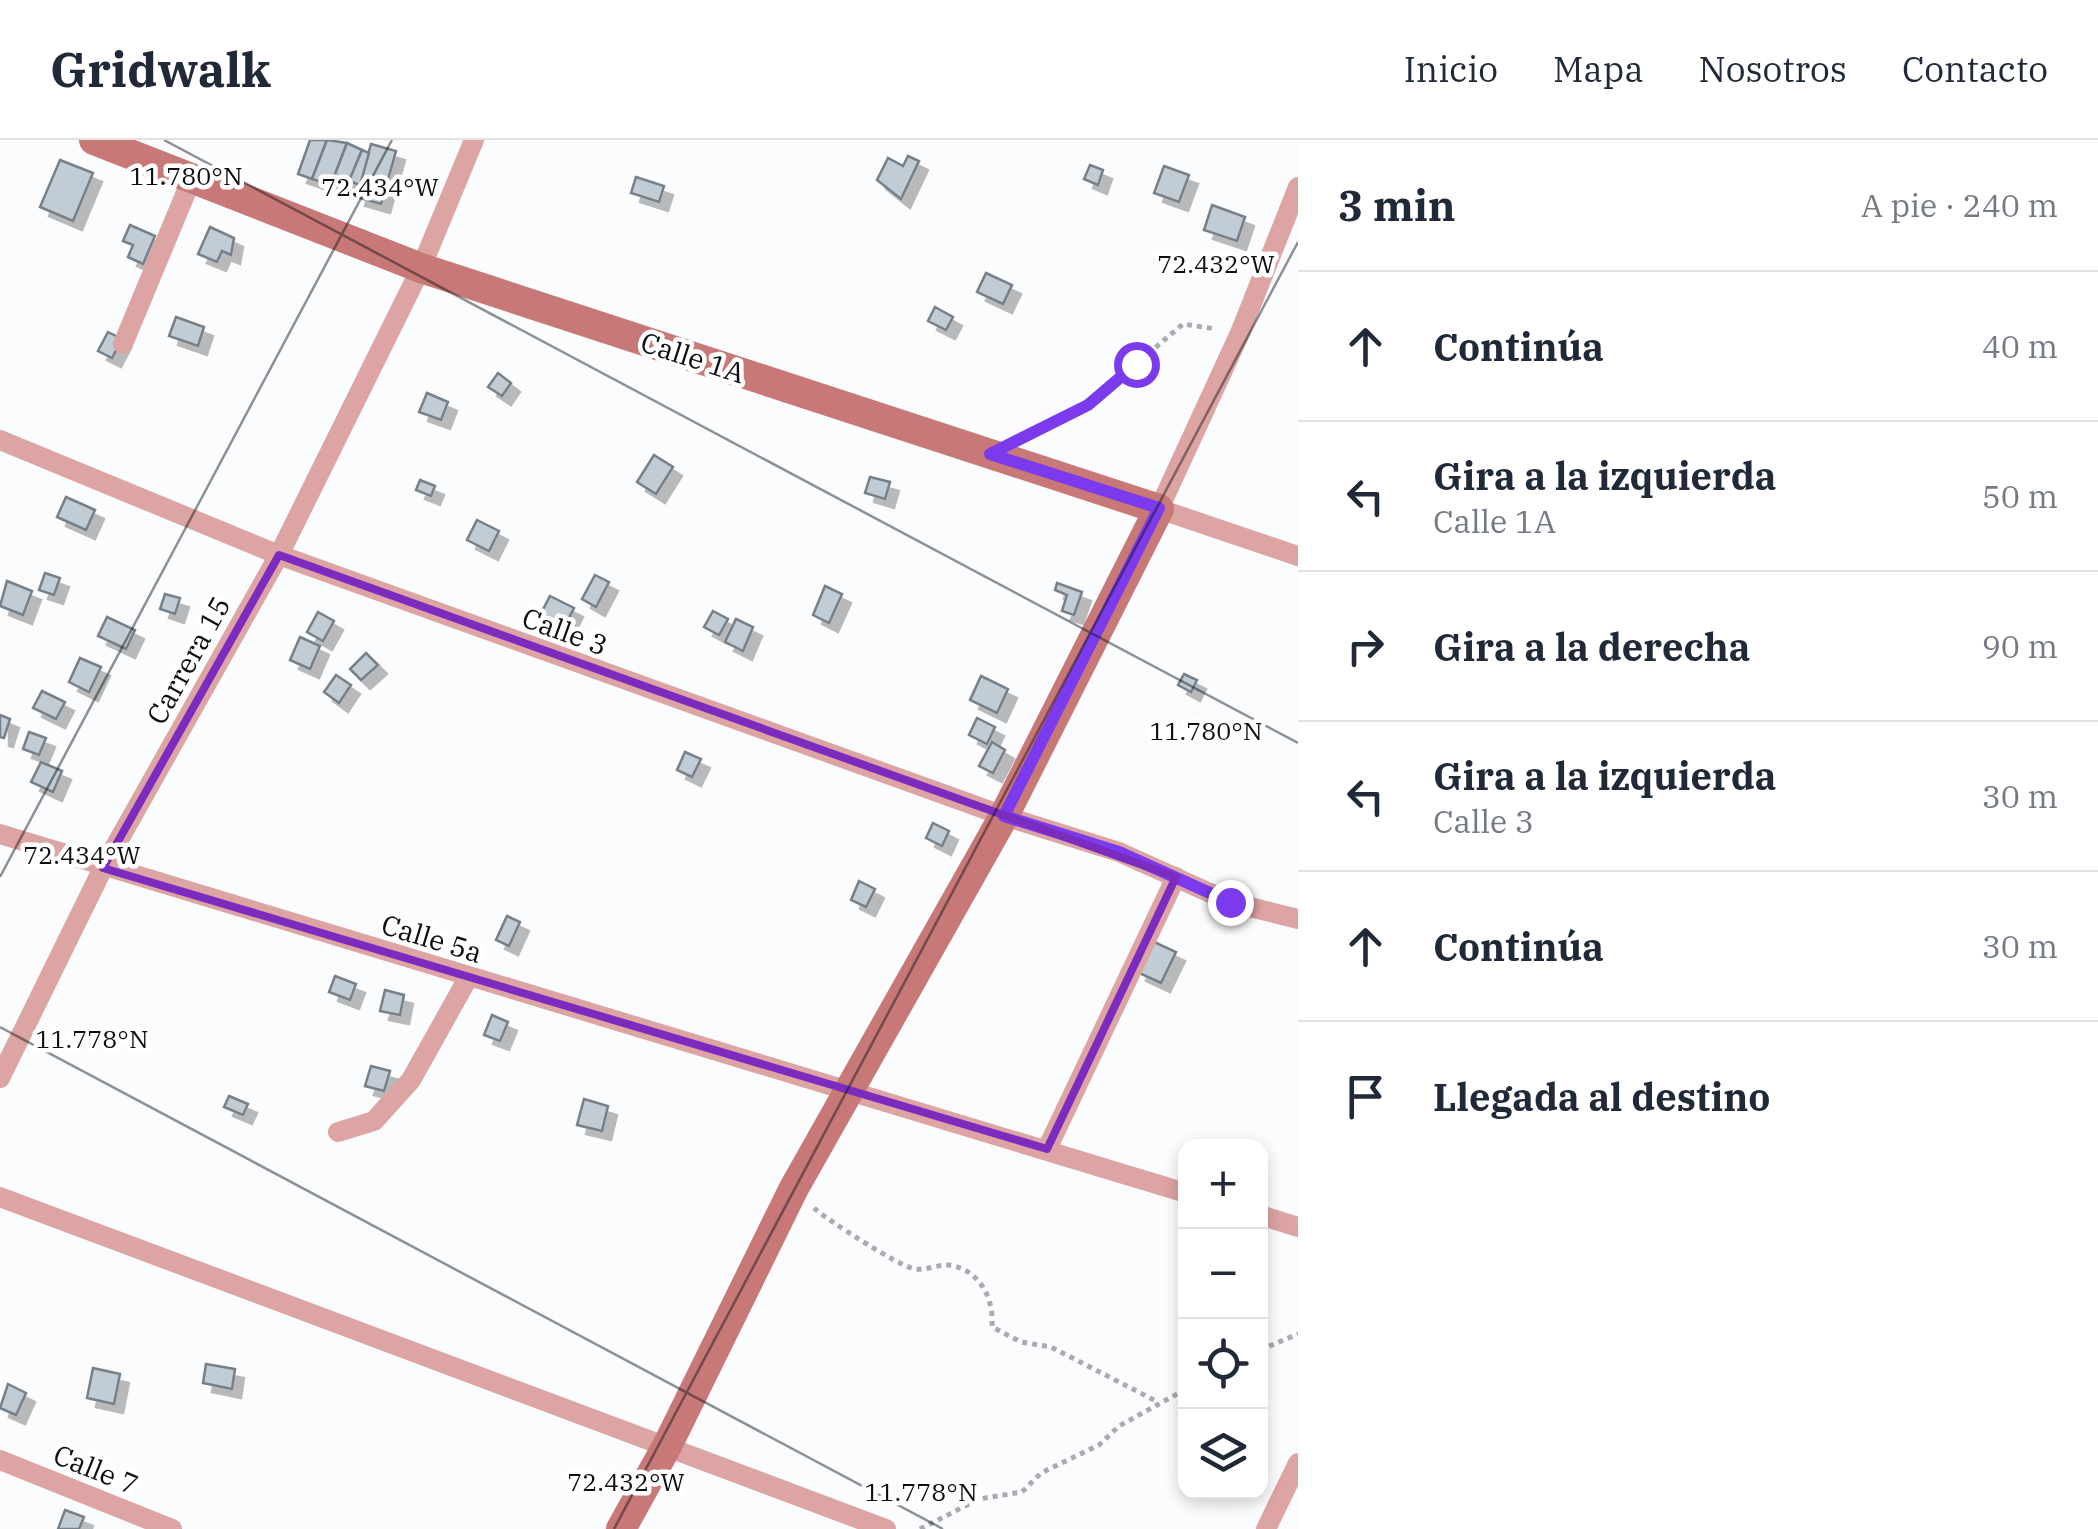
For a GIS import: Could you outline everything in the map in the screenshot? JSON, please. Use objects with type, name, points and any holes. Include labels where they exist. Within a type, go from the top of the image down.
[{"type":"street","name":"Calle 1A","points":[[94,140],[422,268],[1298,556]]},
{"type":"street","name":"Carrera 15","points":[[0,1078],[103,868],[280,555],[422,268],[474,140]]},
{"type":"street","points":[[124,344],[192,178]]},
{"type":"street","points":[[621,1529],[667,1446],[794,1188],[1004,816],[1159,508],[1240,333],[1298,187]]},
{"type":"street","name":"Calle 3","points":[[0,440],[280,555],[1004,816],[1119,852],[1230,902],[1298,919]]},
{"type":"street","name":"Calle 5a","points":[[0,834],[1178,1190]]},
{"type":"street","points":[[1047,1149],[1176,877]]},
{"type":"street","points":[[338,1132],[374,1121],[411,1080],[468,978]]},
{"type":"street","points":[[0,1198],[886,1529]]},
{"type":"street","points":[[1268,1218],[1298,1227]]},
{"type":"street","name":"Calle 7","points":[[0,1460],[172,1529]]},
{"type":"street","points":[[1266,1529],[1298,1463]]},
{"type":"path","points":[[990,454],[1088,405],[1184,324],[1240,333]]},
{"type":"path","points":[[794,1188],[830,1224],[912,1269],[952,1265],[977,1278],[994,1307],[992,1327],[1021,1342],[1051,1347],[1158,1402]]},
{"type":"path","points":[[1268,1347],[1298,1334]]},
{"type":"path","points":[[920,1529],[979,1499],[1022,1492],[1040,1474],[1099,1446],[1119,1426],[1178,1393]]},
{"type":"highlighted area","points":[[279,555],[1176,877],[1047,1149],[103,868]]},
{"type":"building","points":[[310,140],[327,140],[312,179],[298,174]]},
{"type":"building","points":[[327,140],[347,143],[331,185],[312,179]]},
{"type":"building","points":[[347,143],[362,150],[346,190],[331,185]]},
{"type":"building","points":[[371,144],[396,151],[381,204],[356,197]]},
{"type":"building","points":[[362,150],[369,153],[360,185],[349,181]]},
{"type":"building","points":[[908,156],[919,161],[901,199],[877,180],[888,158],[903,166]]},
{"type":"building","points":[[60,160],[93,173],[73,221],[40,207]]},
{"type":"building","points":[[1090,165],[1103,170],[1098,185],[1084,179]]},
{"type":"building","points":[[1164,166],[1189,175],[1179,202],[1154,193]]},
{"type":"building","points":[[636,177],[664,186],[659,202],[631,193]]},
{"type":"building","points":[[1212,205],[1245,217],[1237,241],[1204,230]]},
{"type":"building","points":[[130,225],[155,236],[143,264],[128,257],[133,245],[123,241]]},
{"type":"building","points":[[210,227],[234,238],[231,255],[222,251],[217,262],[198,254]]},
{"type":"building","points":[[986,273],[1012,285],[1003,304],[977,292]]},
{"type":"building","points":[[935,307],[953,317],[946,330],[928,321]]},
{"type":"building","points":[[176,317],[204,327],[198,346],[169,336]]},
{"type":"building","points":[[108,332],[122,339],[112,358],[98,351]]},
{"type":"building","points":[[498,373],[511,383],[502,396],[488,387]]},
{"type":"building","points":[[427,393],[448,402],[441,420],[419,412]]},
{"type":"building","points":[[654,455],[673,467],[656,494],[637,482]]},
{"type":"building","points":[[870,477],[890,482],[885,499],[865,493]]},
{"type":"building","points":[[420,480],[435,486],[431,496],[416,490]]},
{"type":"building","points":[[66,497],[95,510],[86,530],[57,517]]},
{"type":"building","points":[[477,520],[499,531],[489,551],[467,540]]},
{"type":"building","points":[[45,573],[60,578],[54,595],[39,590]]},
{"type":"building","points":[[595,575],[609,582],[596,607],[582,599]]},
{"type":"building","points":[[7,581],[32,591],[23,615],[0,606]]},
{"type":"building","points":[[1057,583],[1082,592],[1074,615],[1062,611],[1067,595],[1055,590]]},
{"type":"building","points":[[825,586],[842,594],[829,623],[813,615]]},
{"type":"building","points":[[165,594],[180,598],[175,614],[160,609]]},
{"type":"building","points":[[550,596],[574,608],[561,633],[537,621]]},
{"type":"building","points":[[713,611],[728,619],[719,635],[704,627]]},
{"type":"building","points":[[318,612],[334,621],[323,641],[307,632]]},
{"type":"building","points":[[107,617],[135,630],[126,649],[98,636]]},
{"type":"building","points":[[736,619],[753,627],[743,651],[725,642]]},
{"type":"building","points":[[300,637],[320,646],[310,669],[290,660]]},
{"type":"building","points":[[366,653],[378,665],[361,680],[350,669]]},
{"type":"building","points":[[80,658],[101,667],[89,692],[69,682]]},
{"type":"building","points":[[1184,674],[1197,680],[1191,692],[1178,685]]},
{"type":"building","points":[[336,675],[351,685],[339,703],[324,692]]},
{"type":"building","points":[[981,676],[1008,689],[997,713],[970,700]]},
{"type":"building","points":[[42,691],[65,702],[56,719],[33,708]]},
{"type":"building","points":[[0,715],[10,719],[4,738],[0,737]]},
{"type":"building","points":[[977,718],[995,727],[987,744],[969,735]]},
{"type":"building","points":[[29,732],[46,738],[39,755],[23,749]]},
{"type":"building","points":[[992,742],[1005,750],[993,773],[979,766]]},
{"type":"building","points":[[685,752],[701,759],[692,777],[677,770]]},
{"type":"building","points":[[41,762],[62,771],[53,792],[31,782]]},
{"type":"building","points":[[933,823],[949,831],[942,846],[926,838]]},
{"type":"building","points":[[859,881],[875,889],[866,907],[851,900]]},
{"type":"building","points":[[507,916],[520,922],[509,946],[496,940]]},
{"type":"building","points":[[1152,941],[1176,952],[1161,983],[1137,972]]},
{"type":"building","points":[[335,976],[356,984],[350,1000],[329,992]]},
{"type":"building","points":[[385,990],[404,995],[400,1015],[380,1011]]},
{"type":"building","points":[[492,1015],[508,1022],[500,1041],[484,1035]]},
{"type":"building","points":[[371,1066],[390,1071],[384,1091],[365,1086]]},
{"type":"building","points":[[229,1096],[248,1104],[243,1115],[224,1107]]},
{"type":"building","points":[[584,1099],[608,1106],[602,1131],[577,1125]]},
{"type":"building","points":[[206,1364],[235,1369],[232,1389],[203,1383]]},
{"type":"building","points":[[93,1368],[120,1374],[114,1404],[87,1398]]},
{"type":"building","points":[[8,1384],[26,1393],[16,1415],[0,1408]]},
{"type":"building","points":[[65,1510],[84,1517],[79,1529],[58,1529]]},
{"type":"route","points":[[1136,364],[1088,405],[990,454],[1159,508],[1004,816],[1119,852],[1230,902]]}]
